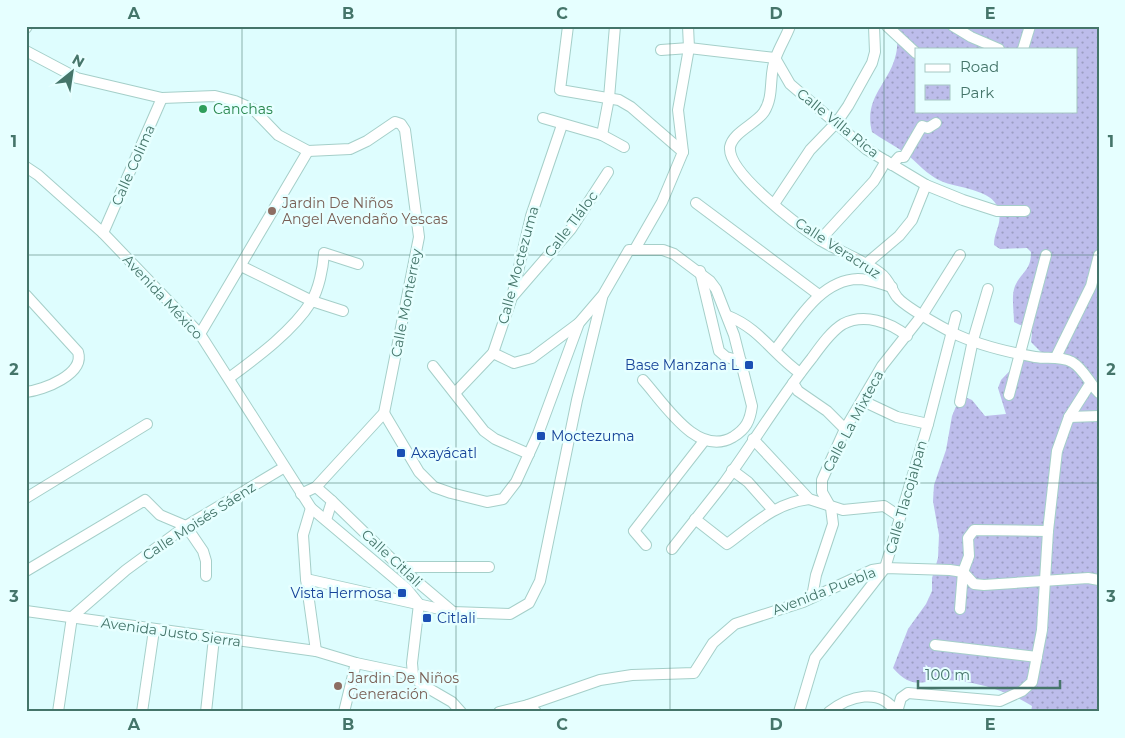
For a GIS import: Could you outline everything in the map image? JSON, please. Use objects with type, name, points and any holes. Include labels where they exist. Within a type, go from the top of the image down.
[{"type":"street","points":[[568,26],[560,90],[619,100],[631,107],[683,152]]},
{"type":"street","points":[[602,135],[609,98],[615,26]]},
{"type":"street","points":[[635,249],[662,202],[683,152],[678,110],[689,48],[688,26]]},
{"type":"street","points":[[661,50],[689,48],[775,58],[784,43],[790,26]]},
{"type":"street","points":[[774,204],[810,150],[837,122],[872,63],[876,52],[874,26]]},
{"type":"street","points":[[887,26],[915,52]]},
{"type":"street","points":[[953,26],[971,37],[997,48]]},
{"type":"street","points":[[1023,48],[1030,26]]},
{"type":"street","points":[[970,48],[971,37]]},
{"type":"street","points":[[26,51],[78,78],[162,98],[215,96],[235,101],[253,109],[278,135],[308,151],[200,334]]},
{"type":"street","name":"Calle Villa Rica","points":[[775,58],[790,84],[837,122],[866,149],[889,164],[926,185],[963,200],[997,211],[1025,211]]},
{"type":"street","name":"Calle Veracruz","points":[[775,58],[769,103],[762,114],[734,139],[730,147],[732,159],[744,176],[774,204],[820,240],[882,274],[898,298],[952,332],[1000,350],[1038,357],[1056,357],[1071,362],[1082,370],[1090,384],[1099,393]]},
{"type":"street","name":"Calle Colima","points":[[103,233],[162,98]]},
{"type":"street","points":[[543,118],[602,135],[624,147]]},
{"type":"street","name":"Calle Monterrey","points":[[308,151],[350,149],[367,141],[395,122],[401,124],[405,130],[418,237],[384,413]]},
{"type":"street","points":[[820,240],[889,164],[904,156],[922,126],[928,128],[936,123]]},
{"type":"street","name":"Calle Moctezuma","points":[[455,393],[492,353],[512,297],[526,233],[562,125]]},
{"type":"street","name":"Avenida México","points":[[26,167],[38,175],[103,233],[200,334],[266,436],[283,468],[311,508],[406,588],[419,604]]},
{"type":"street","name":"Calle Tláloc","points":[[512,297],[571,229],[608,172]]},
{"type":"street","points":[[866,264],[899,236],[912,220],[926,185]]},
{"type":"street","points":[[696,203],[819,295]]},
{"type":"street","points":[[492,353],[514,363],[532,358],[579,323],[603,295],[629,250],[663,250],[700,271],[716,288],[728,316],[752,406],[765,422]]},
{"type":"street","points":[[228,378],[271,346],[312,301],[323,266],[324,253],[358,264]]},
{"type":"street","name":"Calle La Mixteca","points":[[812,597],[816,575],[833,524],[831,508],[822,492],[822,480],[845,429],[882,366],[923,314],[960,255]]},
{"type":"street","points":[[1008,395],[1046,255]]},
{"type":"street","points":[[1056,357],[1091,286],[1099,255]]},
{"type":"street","points":[[241,266],[312,301],[344,311]]},
{"type":"street","points":[[700,271],[719,351],[726,357],[741,361]]},
{"type":"street","points":[[775,350],[819,295],[842,282],[857,279],[892,287]]},
{"type":"street","points":[[960,402],[973,340],[988,289]]},
{"type":"street","points":[[26,295],[78,352],[79,363],[75,370],[55,382],[28,389]]},
{"type":"street","name":"Calle Citlali","points":[[306,579],[453,612],[510,614],[529,603],[540,581],[577,400],[603,295]]},
{"type":"street","points":[[728,316],[746,324],[775,350],[786,364],[800,373]]},
{"type":"street","name":"Calle Tlacojalpan","points":[[799,712],[815,658],[885,568],[928,424],[956,316]]},
{"type":"street","points":[[672,549],[732,470],[800,373],[824,342],[842,325],[856,319],[894,325],[907,336]]},
{"type":"street","points":[[301,494],[316,488],[384,413],[419,472],[434,486],[451,493],[487,502],[503,499],[516,482],[529,454],[579,323]]},
{"type":"street","points":[[434,366],[484,431],[495,439],[529,454]]},
{"type":"street","points":[[644,380],[685,428],[704,441],[718,442],[731,438],[746,428],[752,406]]},
{"type":"street","points":[[793,383],[798,391],[827,411],[845,429]]},
{"type":"street","points":[[896,712],[900,698],[908,693],[1000,701],[1022,691],[1032,682],[1042,630],[1048,531],[1058,451],[1069,417],[1090,384]]},
{"type":"street","points":[[863,401],[897,417],[928,424]]},
{"type":"street","points":[[1069,417],[1099,416]]},
{"type":"street","points":[[26,498],[147,424]]},
{"type":"street","points":[[753,439],[809,499],[831,508],[843,510],[884,506],[899,516]]},
{"type":"street","points":[[646,545],[634,531],[704,441]]},
{"type":"street","name":"Calle Moisés Sáenz","points":[[72,617],[126,570],[186,526],[283,468]]},
{"type":"street","points":[[732,470],[748,482],[773,510]]},
{"type":"street","name":"Calle Citlali","points":[[316,488],[400,567],[453,612]]},
{"type":"street","points":[[695,519],[727,544],[773,510],[798,500],[809,499]]},
{"type":"street","points":[[26,571],[142,501],[149,502],[160,515],[167,519],[186,526],[203,551],[206,561],[206,576]]},
{"type":"street","points":[[326,520],[332,501]]},
{"type":"street","points":[[311,508],[304,535],[306,579],[316,651]]},
{"type":"street","points":[[960,609],[963,572],[969,556],[968,538],[974,530],[1048,531]]},
{"type":"street","points":[[400,567],[489,567]]},
{"type":"street","name":"Avenida Puebla","points":[[532,708],[600,680],[632,674],[694,673],[713,643],[735,624],[812,597],[872,570],[885,568],[963,572]]},
{"type":"street","points":[[963,572],[974,584],[984,585],[1088,578],[1099,580]]},
{"type":"street","points":[[419,604],[412,663],[413,675],[421,684],[452,702],[461,712]]},
{"type":"street","name":"Avenida Justo Sierra","points":[[26,611],[316,651],[356,663],[413,675]]},
{"type":"street","points":[[58,712],[72,617]]},
{"type":"street","points":[[142,712],[154,630]]},
{"type":"street","points":[[206,712],[214,638]]},
{"type":"street","points":[[935,644],[1037,657]]},
{"type":"street","points":[[344,712],[356,663]]},
{"type":"street","points":[[829,712],[834,708],[871,695],[881,697],[890,703],[896,712]]},
{"type":"street","points":[[500,712],[532,708]]},
{"type":"green space","points":[[897,26],[1099,26],[1099,712],[1031,712],[1032,706],[991,688],[974,683],[951,680],[912,682],[906,680],[893,668],[908,629],[926,604],[932,591],[932,578],[938,558],[939,535],[933,501],[934,485],[946,450],[952,416],[957,404],[965,397],[972,400],[985,416],[1006,414],[998,388],[1001,380],[1023,357],[1039,358],[1041,352],[1031,342],[1032,333],[1029,326],[1014,322],[1014,290],[1028,267],[1031,252],[1027,248],[1000,249],[994,245],[999,214],[994,202],[981,193],[936,178],[905,153],[872,132],[871,109],[878,91],[893,64],[897,44]]},
{"type":"place","name":"Canchas","points":[[203,109]]},
{"type":"place","name":"Jardin De Niños Angel Avendaño Yescas","points":[[272,211]]},
{"type":"place","name":"Base Manzana L","points":[[749,365]]},
{"type":"place","name":"Moctezuma","points":[[541,436]]},
{"type":"place","name":"Axayácatl","points":[[401,453]]},
{"type":"place","name":"Vista Hermosa","points":[[402,593]]},
{"type":"place","name":"Citlali","points":[[427,618]]},
{"type":"place","name":"Jardin De Niños Generación","points":[[338,686]]}]
